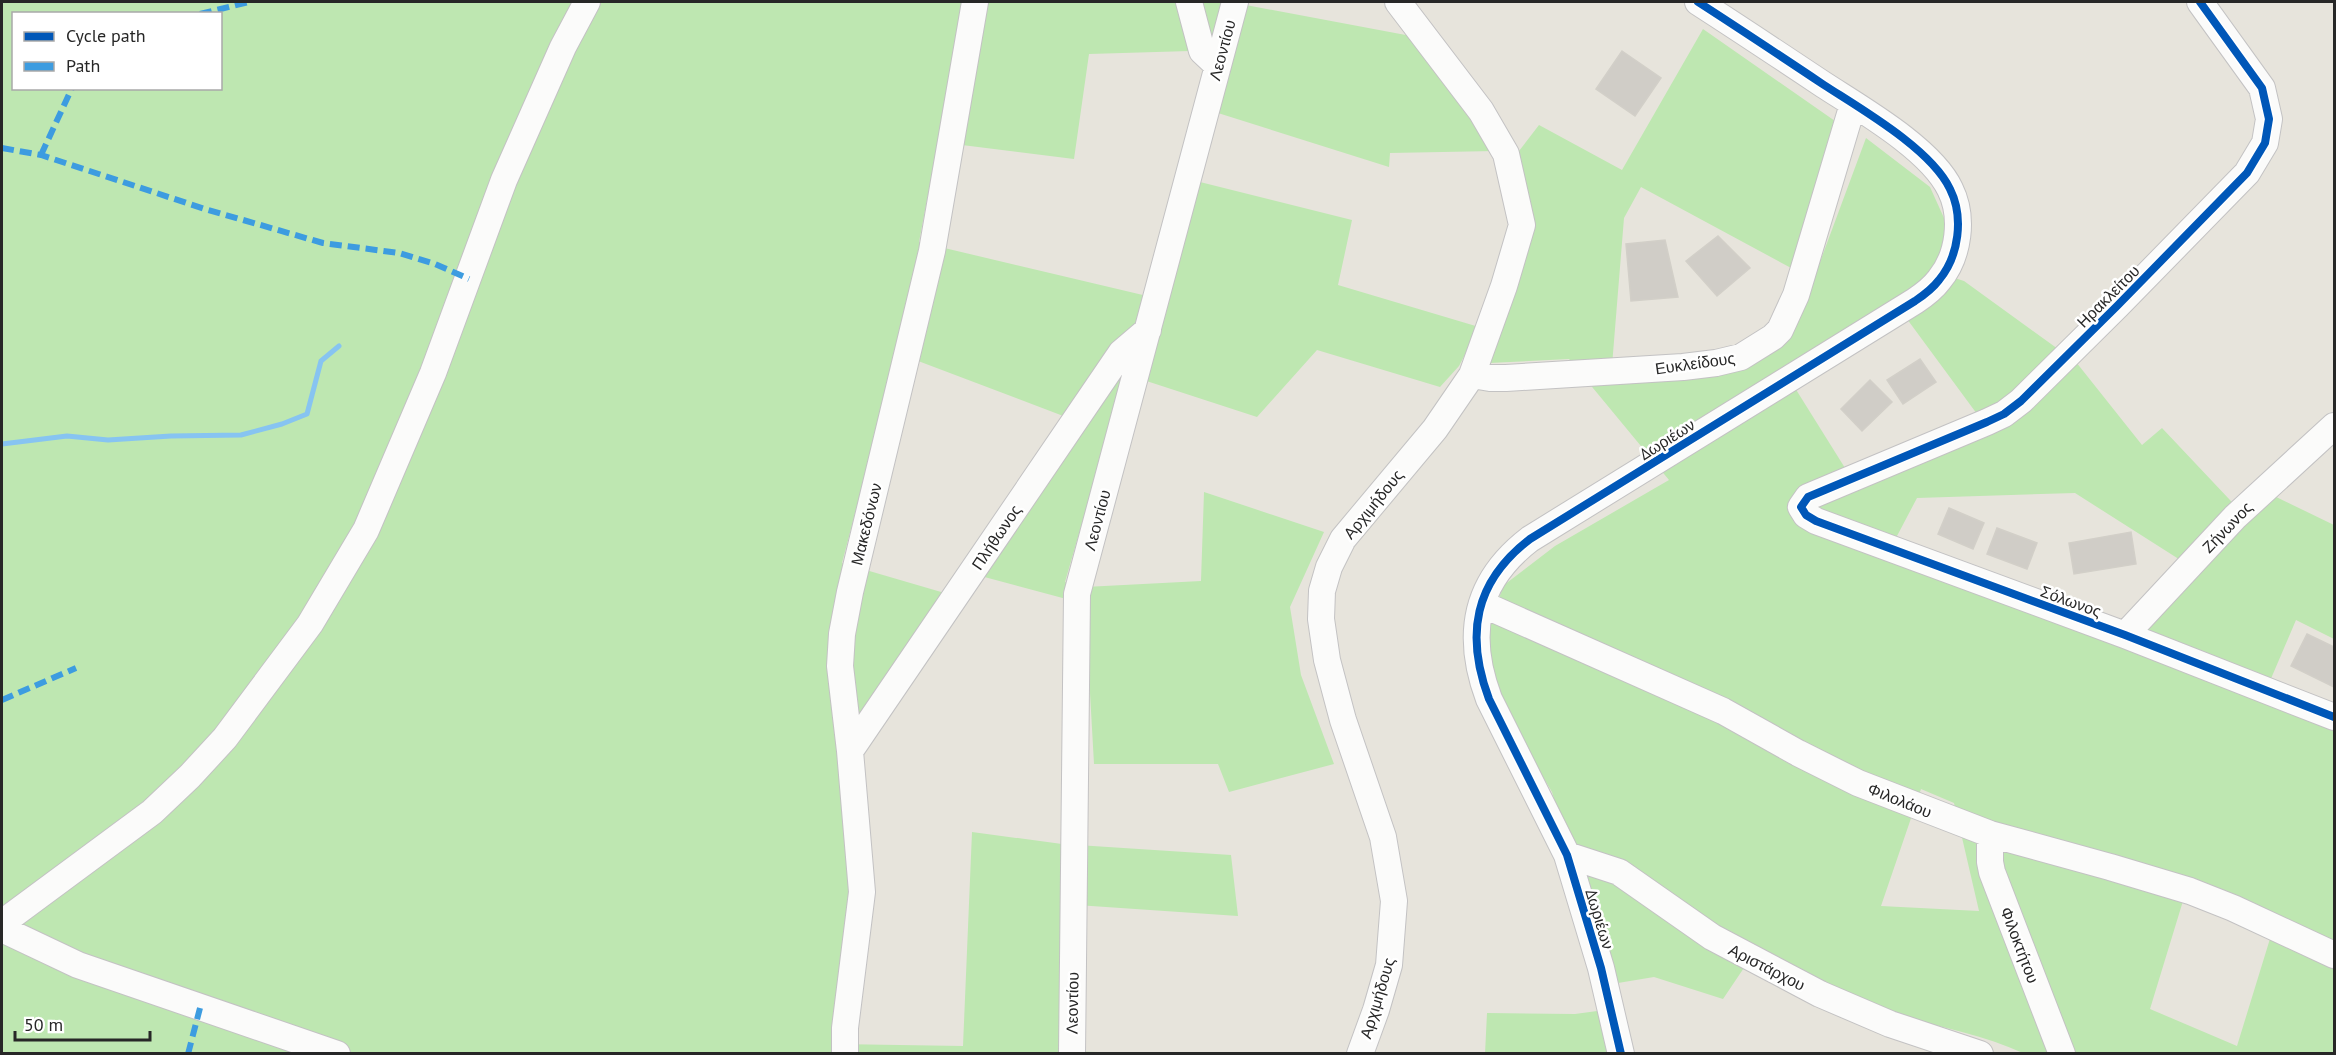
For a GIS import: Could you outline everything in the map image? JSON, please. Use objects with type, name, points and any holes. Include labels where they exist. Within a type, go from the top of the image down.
[{"type":"street","points":[[2,923],[152,812],[175,790],[225,738],[310,624],[366,530],[433,373],[504,180],[563,47],[587,2]]},
{"type":"street","name":"Μακεδόνων","points":[[845,1053],[845,1028],[862,892],[840,666],[842,634],[850,592],[932,251],[975,2]]},
{"type":"street","points":[[1189,2],[1202,51],[1218,66]]},
{"type":"street","name":"Λεοντίου","points":[[1072,1053],[1077,594],[1235,2]]},
{"type":"street","name":"Αρχιμήδους","points":[[1360,1053],[1389,965],[1394,893],[1383,837],[1343,720],[1327,660],[1321,619],[1322,591],[1329,567],[1343,539],[1435,429],[1472,375],[1504,286],[1522,225],[1506,154],[1481,111],[1398,2]]},
{"type":"street","name":"Δωριέων","points":[[1621,1053],[1601,968],[1567,855],[1489,699],[1482,680],[1475,642],[1477,621],[1482,604],[1500,567],[1513,552],[1530,539],[1915,301],[1938,282],[1952,259],[1958,231],[1958,215],[1951,190],[1934,167],[1919,153],[1853,104],[1698,2]]},
{"type":"street","name":"Ηρακλείτου","points":[[1801,507],[1808,497],[1987,422],[2012,409],[2247,173],[2265,143],[2269,118],[2265,98],[2258,82],[2200,2]]},
{"type":"street","name":"Ευκλείδους","points":[[1472,375],[1506,378],[1683,367],[1731,360],[1764,344],[1780,330],[1796,295],[1853,104]]},
{"type":"street","name":"Πλήθωνος","points":[[850,751],[1121,353],[1148,330]]},
{"type":"street","name":"Ζήνωνος","points":[[2125,635],[2235,517],[2334,426]]},
{"type":"street","name":"Σόλωνος","points":[[1801,507],[1806,515],[1816,521],[2125,635],[2334,717]]},
{"type":"street","name":"Φιλολάου","points":[[1482,604],[1723,711],[1858,783],[1990,834],[2190,891],[2233,908],[2334,955]]},
{"type":"street","name":"Φιλοκτήτου","points":[[1990,834],[1992,872],[2062,1053]]},
{"type":"street","name":"Αριστάρχου","points":[[1567,855],[1618,872],[1712,937],[1820,994],[1890,1024],[1980,1053]]},
{"type":"street","points":[[2,929],[78,965],[337,1053]]},
{"type":"green space","points":[[2,2],[1230,2],[1411,36],[1495,151],[1390,153],[1389,167],[1218,113],[1225,60],[1190,51],[1089,54],[1074,159],[938,142],[919,242],[1164,300],[1196,181],[1352,220],[1338,285],[1479,327],[1459,366],[1440,387],[1317,350],[1257,417],[1125,374],[1065,582],[1085,587],[1201,581],[1204,492],[1324,532],[1290,607],[1301,675],[1334,764],[1229,792],[1218,764],[1094,764],[1085,604],[977,575],[1079,422],[897,353],[842,563],[948,594],[839,741],[852,884],[836,1044],[963,1046],[972,832],[1062,844],[1231,855],[1238,916],[1062,904],[1062,1051],[1133,1053],[2,1054]]},
{"type":"green space","points":[[1703,29],[1835,121],[1793,269],[1641,187],[1624,218],[1611,378],[1739,364],[1794,332],[1866,138],[1930,187],[1944,218],[1944,243],[1936,272],[1964,281],[2076,362],[2142,445],[2162,428],[2246,517],[2270,494],[2334,525],[2334,639],[2296,620],[2261,702],[2334,731],[2334,1053],[2023,1053],[1978,1036],[1900,1015],[1863,1002],[1756,950],[1723,999],[1654,977],[1606,985],[1552,792],[1495,697],[1484,637],[1504,585],[1555,546],[1669,480],[1569,359],[1489,363],[1529,209],[1519,151],[1539,125],[1622,170]],"holes":[[[1893,300],[1991,433],[1845,468],[1785,372]],[[2075,493],[2196,570],[2132,648],[1887,555],[1917,498]],[[1921,789],[1954,803],[1979,911],[1881,906]],[[2190,878],[2277,916],[2237,1046],[2150,1009]]]},
{"type":"green space","points":[[1612,1009],[1622,1054],[1485,1054],[1487,1013],[1575,1014]]},
{"type":"building","points":[[1622,51],[1661,78],[1635,116],[1596,89]]},
{"type":"building","points":[[1718,236],[1750,268],[1717,296],[1686,261]]},
{"type":"building","points":[[1665,240],[1678,297],[1631,301],[1626,244]]},
{"type":"building","points":[[1920,359],[1936,382],[1903,404],[1887,380]]},
{"type":"building","points":[[1870,380],[1892,402],[1862,431],[1841,409]]},
{"type":"building","points":[[1949,508],[1984,523],[1973,549],[1938,534]]},
{"type":"building","points":[[1997,528],[2037,543],[2027,569],[1987,554]]},
{"type":"building","points":[[2131,532],[2136,564],[2074,574],[2069,543]]},
{"type":"building","points":[[2307,634],[2334,647],[2334,687],[2291,666]]},
{"type":"waterway","points":[[2,444],[67,436],[108,440],[241,435],[282,424],[307,414],[321,361],[339,346]]},
{"type":"marked path","points":[[208,12],[249,2]]},
{"type":"marked path","points":[[41,155],[71,90]]},
{"type":"marked path","points":[[2,148],[41,155],[205,209],[323,243],[399,253],[435,264],[469,279]]},
{"type":"marked path","points":[[2,700],[76,668]]},
{"type":"marked path","points":[[188,1054],[200,1008]]},
{"type":"cycle path","points":[[1621,1054],[1601,968],[1567,855],[1489,699],[1482,676],[1477,653],[1477,632],[1486,592],[1497,573],[1511,556],[1530,539],[1922,296],[1934,286],[1946,270],[1955,248],[1958,224],[1950,189],[1941,174],[1912,145],[1875,118],[1698,2]]},
{"type":"cycle path","points":[[2200,2],[2262,88],[2269,119],[2265,143],[2247,173],[2117,306],[2021,401],[2004,414],[1808,497],[1801,507],[1806,515],[1816,521],[2125,635],[2334,717]]}]
